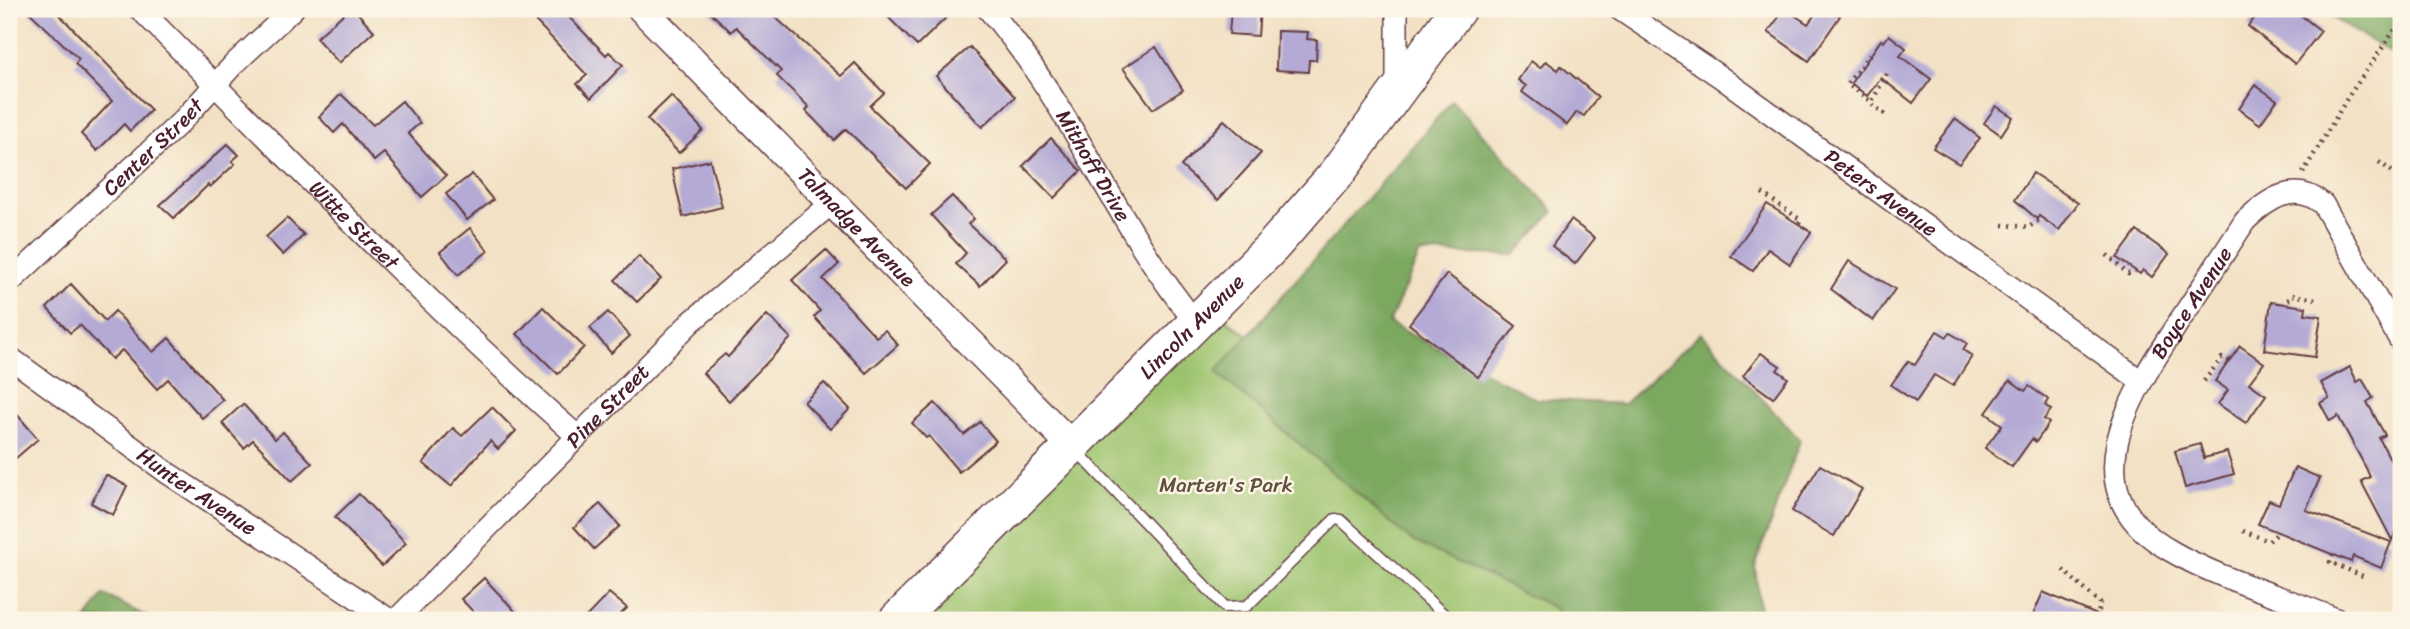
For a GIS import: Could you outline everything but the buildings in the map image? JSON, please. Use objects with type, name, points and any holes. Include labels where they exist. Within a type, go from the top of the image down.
[{"type":"main road","name":"Lincoln Avenue","points":[[897,620],[1196,324],[1338,172],[1458,9]]},
{"type":"street","name":"Witte Street","points":[[141,9],[340,210],[576,435]]},
{"type":"street","name":"Center Street","points":[[9,283],[182,121],[293,9]]},
{"type":"street","name":"Mithoff Drive","points":[[988,9],[1025,54],[1061,108],[1143,248],[1196,324]]},
{"type":"street","points":[[1397,9],[1397,94]]},
{"type":"street","name":"Peters Avenue","points":[[1619,9],[1719,76],[2141,381]]},
{"type":"street","name":"Talmadge Avenue","points":[[648,11],[832,203],[1073,447]]},
{"type":"street","name":"Boyce Avenue","points":[[2304,194],[2280,194],[2266,201],[2245,221],[2141,381],[2119,429],[2115,456],[2117,482],[2127,511],[2152,538],[2198,563],[2337,620]]},
{"type":"street","points":[[2304,194],[2329,213],[2401,342]]},
{"type":"street","name":"Pine Street","points":[[396,620],[576,435],[691,323],[832,203]]},
{"type":"street","name":"Hunter Avenue","points":[[9,357],[169,474],[390,620]]},
{"type":"lane","points":[[1073,447],[1225,607],[1247,606],[1335,519],[1341,520],[1450,620]]},
{"type":"path","points":[[2304,194],[2300,177],[2348,97],[2401,21]]},
{"type":"path","points":[[1870,54],[1847,84],[1888,117]]},
{"type":"path","points":[[1872,102],[1887,74]]},
{"type":"path","points":[[2379,162],[2401,178]]},
{"type":"path","points":[[1762,193],[1801,220],[1798,224]]},
{"type":"path","points":[[2003,225],[2029,227],[2042,218]]},
{"type":"path","points":[[2106,255],[2128,274],[2135,271]]},
{"type":"path","points":[[2288,300],[2292,295],[2316,299]]},
{"type":"path","points":[[2204,381],[2222,358],[2230,361]]},
{"type":"path","points":[[2243,531],[2269,541],[2278,533]]},
{"type":"path","points":[[2333,554],[2330,562],[2365,578]]},
{"type":"path","points":[[2063,570],[2100,603],[2098,615]]},
{"type":"green space","points":[[2318,9],[2401,9],[2401,59]]},
{"type":"green space","points":[[1452,101],[1554,212],[1514,255],[1420,253],[1389,323],[1536,399],[1624,404],[1701,333],[1800,440],[1755,566],[1761,620],[1565,620],[1553,607],[1412,541],[1216,372]]},
{"type":"green space","name":"Marten's Park","points":[[1211,309],[1657,620],[897,620]]},
{"type":"green space","points":[[104,595],[153,620],[86,620]]}]
